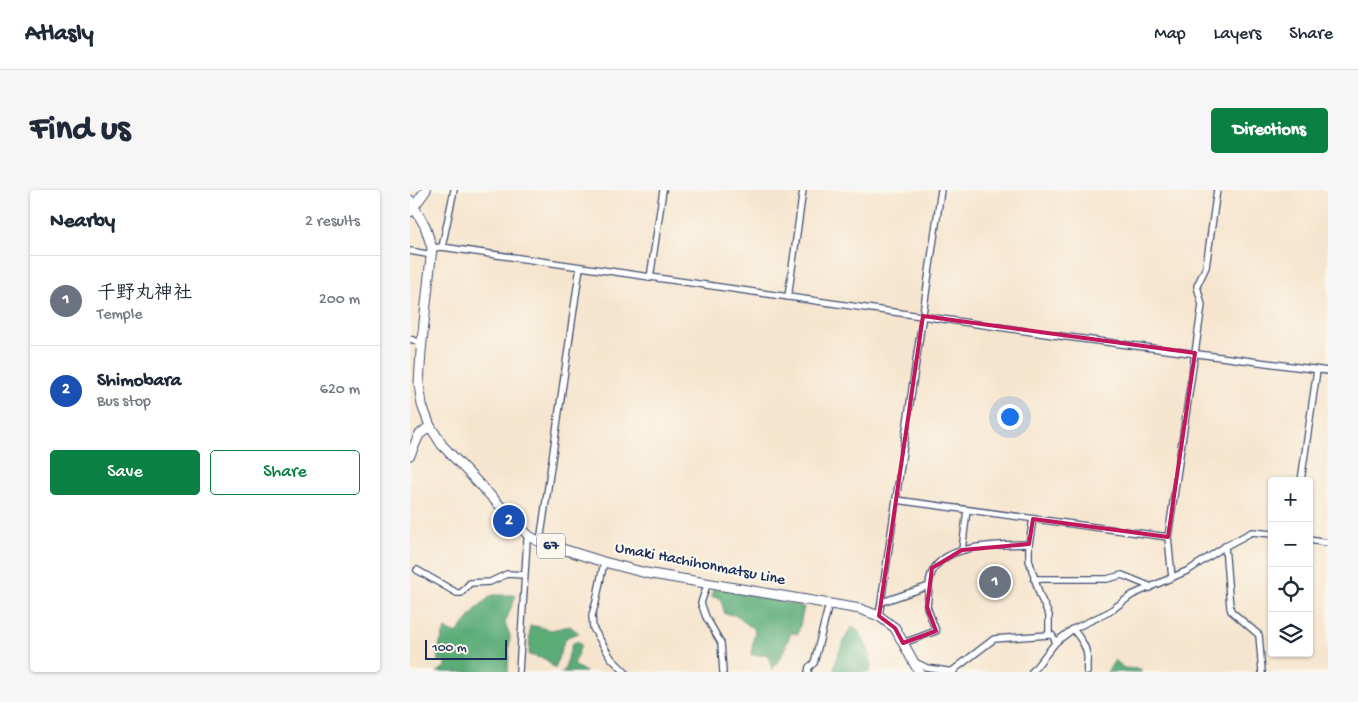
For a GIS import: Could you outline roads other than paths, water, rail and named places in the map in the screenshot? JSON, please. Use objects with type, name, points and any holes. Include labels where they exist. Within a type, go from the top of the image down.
[{"type":"main road","points":[[412,207],[426,190]]},
{"type":"main road","name":"Umaki Hachihonmatsu Line","points":[[412,207],[425,226],[432,252],[419,384],[422,405],[430,426],[442,445],[529,536],[540,542],[646,573],[860,609],[879,616],[895,628],[919,672]]},
{"type":"main road","points":[[410,455],[419,435],[430,426]]},
{"type":"street","points":[[442,247],[454,190]]},
{"type":"street","points":[[650,278],[663,190]]},
{"type":"street","points":[[788,297],[803,190]]},
{"type":"street","points":[[879,616],[940,190]]},
{"type":"street","points":[[1172,578],[1168,537],[1202,305],[1196,286],[1206,267],[1217,190]]},
{"type":"street","points":[[410,251],[432,252],[442,247],[650,278],[1328,371]]},
{"type":"street","points":[[540,542],[580,267]]},
{"type":"street","points":[[410,339],[422,343]]},
{"type":"street","points":[[1302,477],[1317,370]]},
{"type":"street","points":[[896,500],[1168,537]]},
{"type":"street","points":[[962,550],[967,510]]},
{"type":"street","points":[[1033,519],[1029,544],[1029,560],[1034,579],[1049,615],[1049,634]]},
{"type":"street","points":[[1032,672],[1056,642],[1073,629],[1108,612],[1132,595],[1189,570],[1225,546],[1252,532],[1268,534]]},
{"type":"street","points":[[519,672],[524,575],[529,536]]},
{"type":"street","points":[[1313,541],[1328,543]]},
{"type":"street","points":[[903,643],[936,631],[927,607],[929,577],[932,568],[947,556],[962,550],[1029,544]]},
{"type":"street","points":[[1225,546],[1230,608],[1231,611],[1259,635],[1262,672]]},
{"type":"street","points":[[604,562],[592,615],[593,628],[611,658],[624,672]]},
{"type":"street","points":[[417,570],[457,593],[461,592],[470,583],[490,582],[507,574],[524,575]]},
{"type":"street","points":[[1034,579],[1107,580],[1122,576],[1137,580],[1150,588]]},
{"type":"street","points":[[708,582],[701,603],[706,617],[722,644],[723,672]]},
{"type":"street","points":[[882,602],[929,586]]},
{"type":"street","points":[[808,672],[814,663],[829,604]]},
{"type":"street","points":[[1073,629],[1086,649],[1088,656],[1087,672]]},
{"type":"street","points":[[913,661],[927,668],[953,672],[994,639],[1049,634],[1052,635],[1056,642]]},
{"type":"place","name":"Shimobara","points":[[509,521]]},
{"type":"place","name":"千野丸神社","points":[[995,582]]}]
